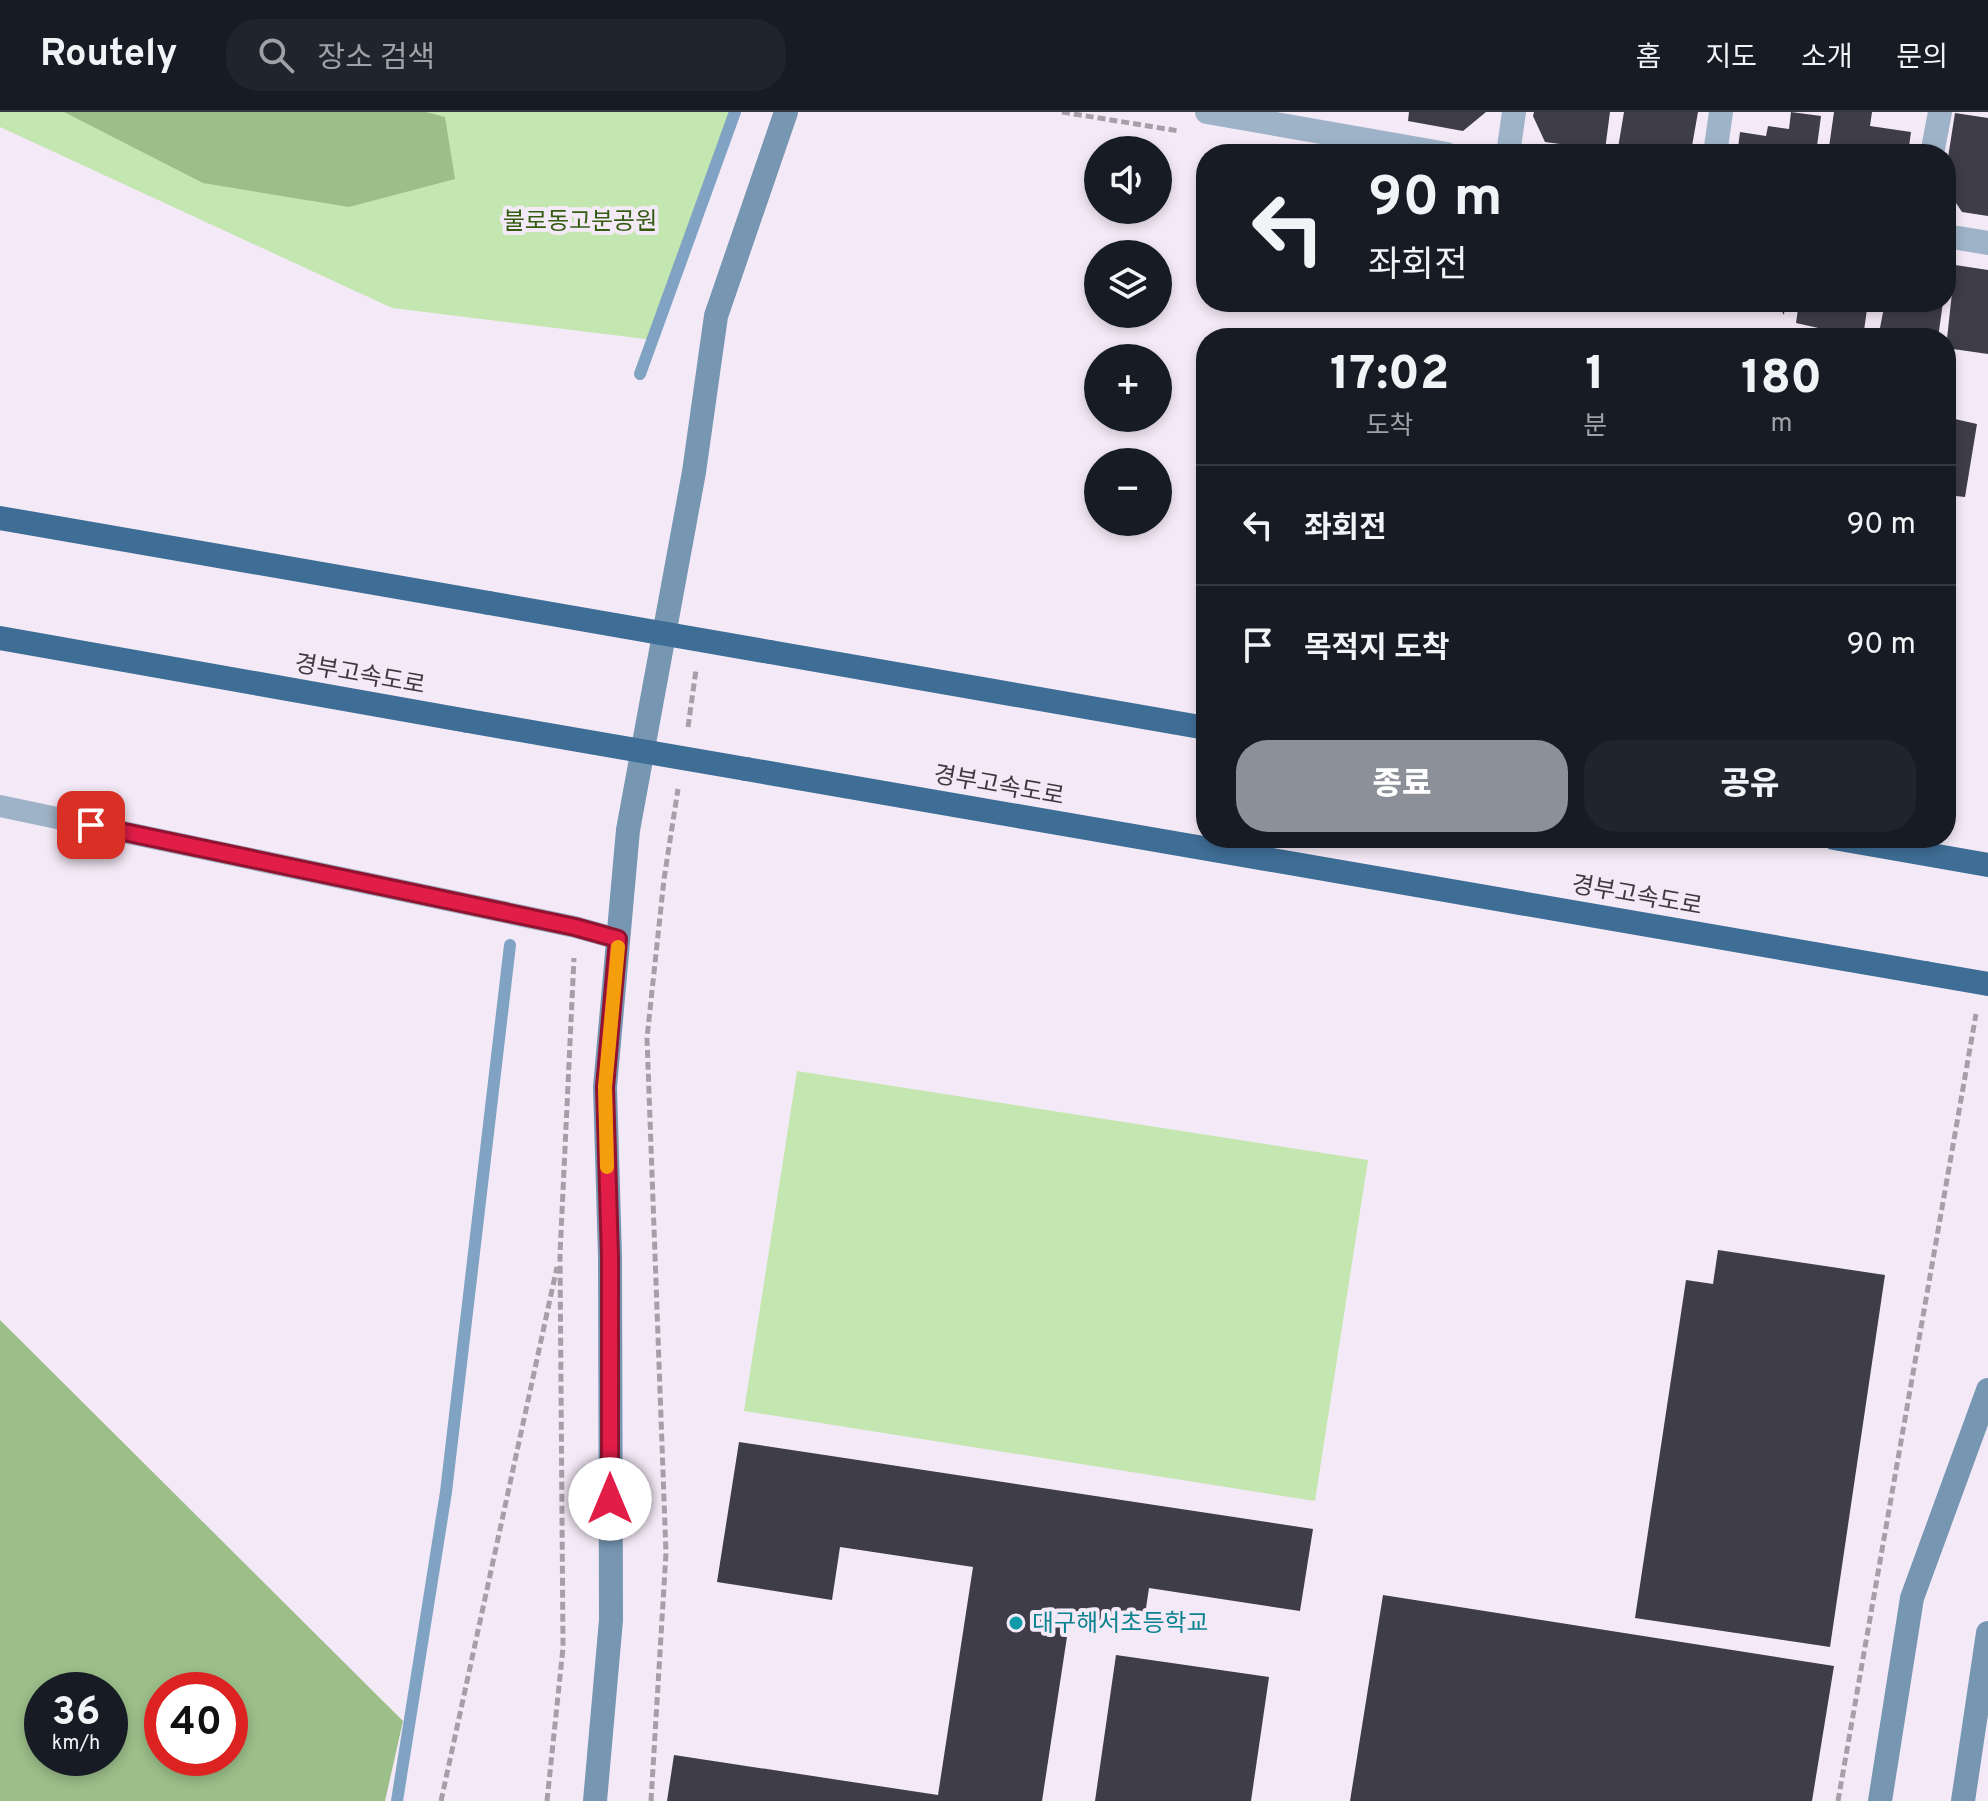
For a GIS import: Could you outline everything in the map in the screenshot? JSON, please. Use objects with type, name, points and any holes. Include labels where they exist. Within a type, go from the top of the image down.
[{"type":"highway","points":[[0,518],[1196,726]]},
{"type":"highway","name":"경부고속도로","points":[[0,638],[1196,847]]},
{"type":"highway","name":"경부고속도로","points":[[1203,848],[1988,984]]},
{"type":"highway","points":[[1892,848],[1988,865]]},
{"type":"street","points":[[595,1801],[611,1620],[610,1257],[605,1087],[628,830],[694,472],[716,316],[786,112]]},
{"type":"street","points":[[1207,112],[1300,120],[1404,144]]},
{"type":"street","points":[[1509,144],[1514,112]]},
{"type":"street","points":[[1716,144],[1721,112]]},
{"type":"street","points":[[1934,144],[1940,112]]},
{"type":"street","points":[[1956,238],[1988,243]]},
{"type":"street","points":[[1880,1801],[1912,1598],[1988,1390]]},
{"type":"street","points":[[1963,1801],[1988,1633]]},
{"type":"lane","points":[[0,806],[575,927],[618,939]]},
{"type":"path","points":[[651,1801],[666,1553],[647,1038],[664,879]]},
{"type":"path","points":[[547,1801],[563,1648],[560,1254],[575,927]]},
{"type":"path","points":[[1838,1801],[1977,1007]]},
{"type":"path","points":[[441,1801],[560,1254]]},
{"type":"green space","name":"불로동고분공원","points":[[0,112],[736,112],[654,340],[392,308],[0,127]]},
{"type":"green space","points":[[64,112],[426,112],[445,117],[455,179],[349,207],[203,183]]},
{"type":"green space","points":[[797,1071],[1368,1160],[1315,1501],[744,1411]]},
{"type":"green space","points":[[0,1320],[403,1721],[385,1801],[0,1801]]},
{"type":"building","points":[[1409,112],[1486,112],[1463,131],[1408,121]]},
{"type":"building","points":[[1534,112],[1610,112],[1606,144],[1545,142]]},
{"type":"building","points":[[1624,112],[1698,112],[1692,144],[1619,144]]},
{"type":"building","points":[[1791,112],[1821,116],[1817,144],[1738,144],[1740,132],[1766,136],[1768,126],[1789,129]]},
{"type":"building","points":[[1834,112],[1872,112],[1870,126],[1911,132],[1909,144],[1829,144]]},
{"type":"building","points":[[1955,113],[1988,118],[1988,216],[1962,212],[1956,203],[1956,144],[1950,144]]},
{"type":"building","points":[[1956,265],[1988,270],[1988,354],[1956,349],[1956,328],[1948,328],[1950,312],[1956,312]]},
{"type":"building","points":[[1798,312],[1867,312],[1864,328],[1818,328],[1796,323]]},
{"type":"building","points":[[1883,312],[1942,312],[1939,328],[1880,328]]},
{"type":"building","points":[[1956,419],[1977,424],[1965,497],[1956,496]]},
{"type":"building","points":[[1718,1250],[1885,1275],[1830,1647],[1635,1618],[1686,1280],[1713,1284]]},
{"type":"building","name":"대구해서초등학교","points":[[739,1442],[1313,1529],[1300,1611],[1149,1588],[1143,1628],[1070,1617],[1042,1801],[667,1801],[674,1755],[938,1795],[973,1567],[840,1547],[832,1600],[717,1582]]},
{"type":"building","points":[[1383,1595],[1834,1666],[1812,1801],[1350,1801]]},
{"type":"building","points":[[1116,1655],[1269,1677],[1251,1801],[1095,1801]]},
{"type":"waterway","points":[[640,374],[735,112]]},
{"type":"waterway","points":[[397,1801],[446,1492],[510,945]]},
{"type":"slow traffic","points":[[607,1167],[605,1087],[618,947]]},
{"type":"place","name":"대구해서초등학교","points":[[1016,1623]]},
{"type":"route","points":[[91,825],[575,927],[618,939],[605,1087],[610,1257],[610,1499]]}]
